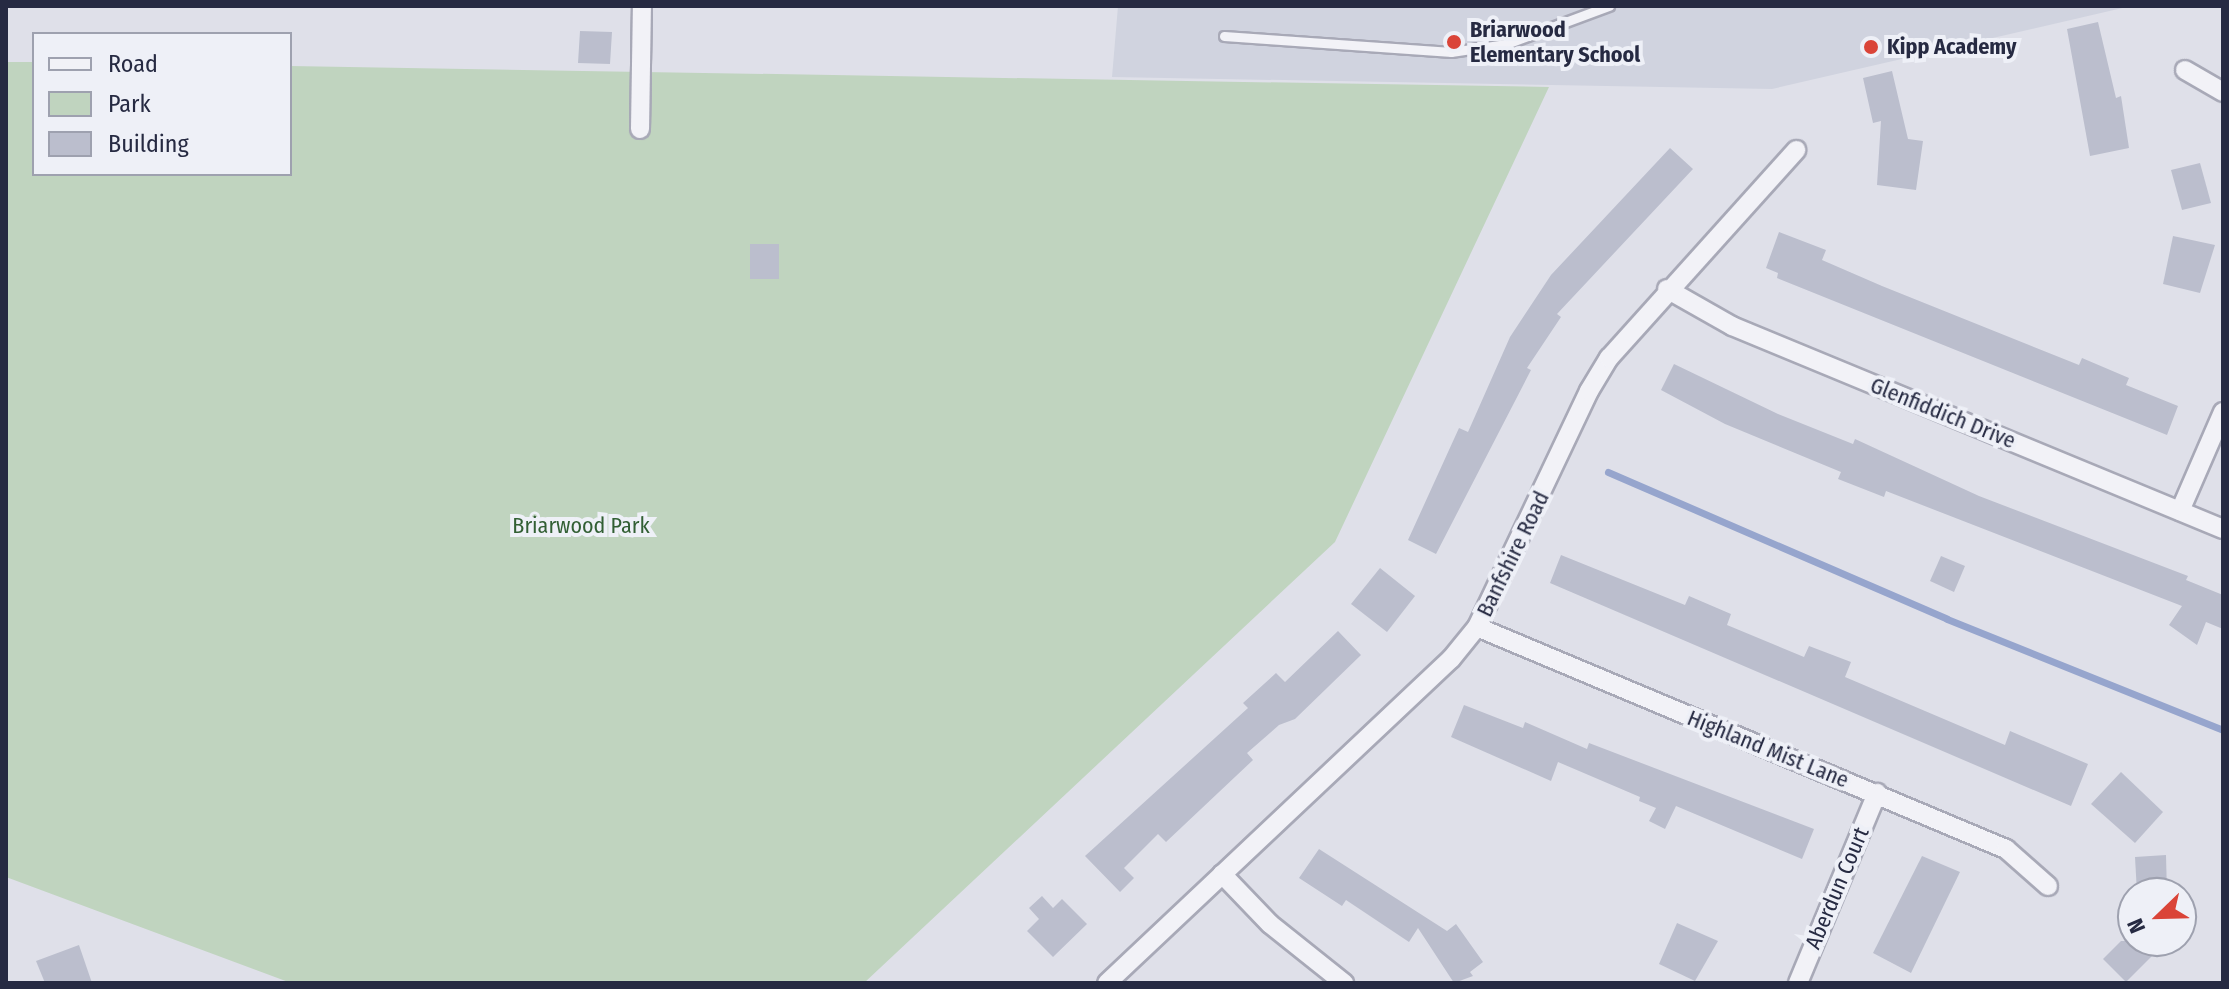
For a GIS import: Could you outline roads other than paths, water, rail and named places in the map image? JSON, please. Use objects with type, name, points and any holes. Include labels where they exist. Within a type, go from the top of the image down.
[{"type":"street","points":[[640,129],[642,6]]},
{"type":"street","points":[[2185,70],[2223,92]]},
{"type":"street","name":"Banfshire Road","points":[[1107,983],[1451,659],[1477,627],[1589,391],[1634,326],[1796,150]]},
{"type":"street","name":"Glenfiddich Drive","points":[[1667,289],[1732,326],[2223,529]]},
{"type":"street","points":[[2180,511],[2223,412]]},
{"type":"street","name":"Highland Mist Lane","points":[[1477,627],[2006,849],[2048,886]]},
{"type":"street","name":"Aberdun Court","points":[[1798,983],[1877,793]]},
{"type":"street","points":[[1222,874],[1270,924],[1344,983]]},
{"type":"lane","points":[[1224,36],[1451,52],[1506,44],[1609,6]]},
{"type":"waterway","points":[[1608,472],[1947,619],[2223,730]]},
{"type":"place","name":"Briarwood Elementary School","points":[[1454,42]]},
{"type":"place","name":"Kipp Academy","points":[[1871,47]]},
{"type":"park label","name":"Briarwood Park","points":[[581,526]]}]
